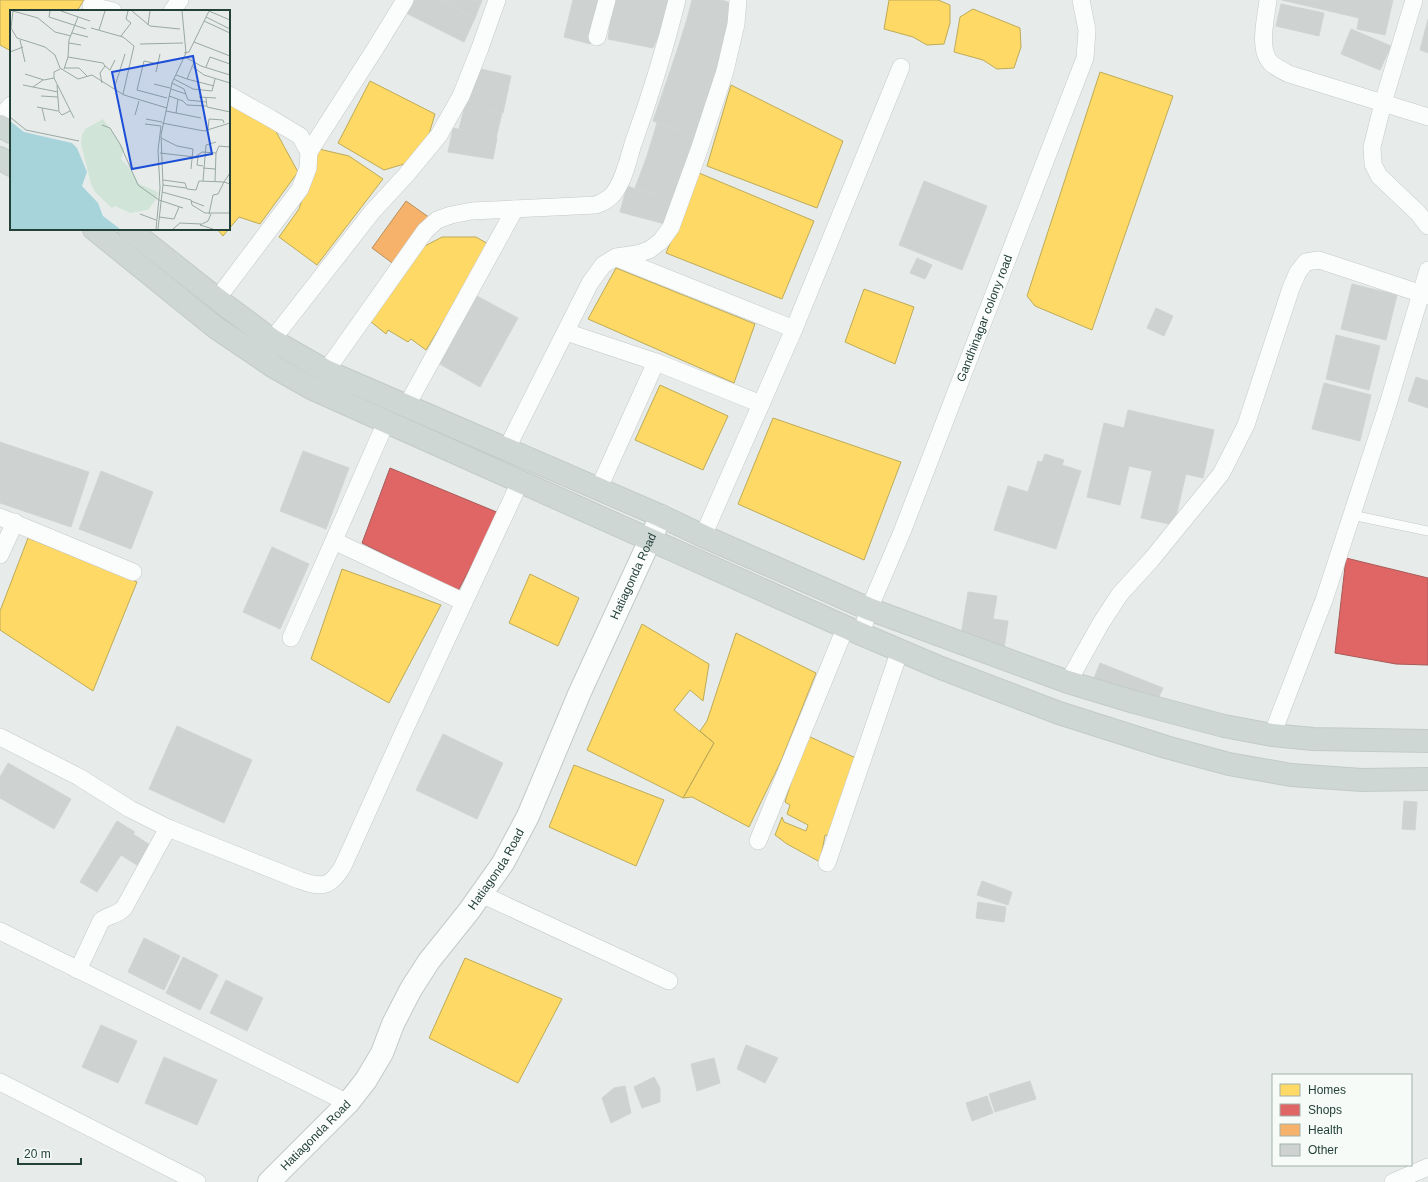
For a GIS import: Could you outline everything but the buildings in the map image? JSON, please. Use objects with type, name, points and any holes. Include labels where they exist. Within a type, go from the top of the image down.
[{"type":"main road","points":[[0,126],[10,131]]},
{"type":"main road","points":[[0,158],[10,164]]},
{"type":"main road","points":[[95,230],[215,327],[274,367],[313,389],[649,540],[941,668],[1059,713],[1166,747],[1229,764],[1291,775],[1362,780],[1428,779]]},
{"type":"main road","points":[[130,230],[217,299],[272,340],[326,371],[661,516],[869,609],[1068,682],[1134,702],[1224,726],[1272,734],[1313,738],[1428,741]]},
{"type":"street","points":[[173,10],[180,0]]},
{"type":"street","points":[[217,299],[300,189],[308,168],[309,152],[405,0]]},
{"type":"street","points":[[272,340],[368,217],[407,174],[439,135],[461,96],[497,0]]},
{"type":"street","points":[[597,37],[607,0]]},
{"type":"street","points":[[326,371],[425,231],[437,220],[451,215],[472,211],[596,205],[614,193],[623,176],[647,106],[677,0]]},
{"type":"street","points":[[506,450],[590,283],[603,265],[616,258],[649,250],[662,241],[671,227],[699,150],[725,71],[736,24],[738,0]]},
{"type":"street","name":"Gandhinagar colony road","points":[[758,841],[853,630],[869,609],[902,532],[1086,58],[1087,30],[1081,0]]},
{"type":"street","points":[[1268,0],[1263,37],[1265,54],[1271,64],[1289,74],[1428,117]]},
{"type":"street","points":[[1414,0],[1383,103],[1372,147],[1373,164],[1379,176],[1418,213],[1428,226]]},
{"type":"street","points":[[91,6],[109,10]]},
{"type":"street","points":[[703,536],[794,329],[901,67]]},
{"type":"street","points":[[230,96],[300,136],[309,152]]},
{"type":"street","points":[[0,118],[10,107]]},
{"type":"street","points":[[1407,203],[1428,208]]},
{"type":"street","points":[[407,405],[515,209]]},
{"type":"street","points":[[616,258],[794,329]]},
{"type":"street","points":[[1068,682],[1101,623],[1120,594],[1151,560],[1221,474],[1246,425],[1291,288],[1298,272],[1306,262],[1319,260],[1425,295]]},
{"type":"street","points":[[1272,734],[1324,600],[1425,295],[1428,270]]},
{"type":"street","points":[[566,332],[656,362],[761,404]]},
{"type":"street","points":[[598,490],[656,362]]},
{"type":"street","points":[[291,638],[386,422]]},
{"type":"street","points":[[0,737],[79,777],[130,809],[168,828],[313,885],[326,884],[336,878],[343,866],[520,482]]},
{"type":"street","name":"Hatiagonda Road","points":[[269,1182],[348,1103],[366,1080],[382,1053],[393,1024],[411,989],[429,961],[503,864],[528,816],[580,692],[661,516]]},
{"type":"street","points":[[0,555],[8,519],[133,572]]},
{"type":"street","points":[[334,541],[464,602]]},
{"type":"street","points":[[827,863],[900,650]]},
{"type":"street","points":[[78,970],[101,921],[106,917],[113,916],[124,908],[168,828]]},
{"type":"street","points":[[481,894],[669,981]]},
{"type":"street","points":[[0,931],[348,1103]]},
{"type":"street","points":[[0,1082],[197,1182]]},
{"type":"street","points":[[1394,1182],[1428,1167]]},
{"type":"lane","points":[[1352,515],[1428,531]]}]
